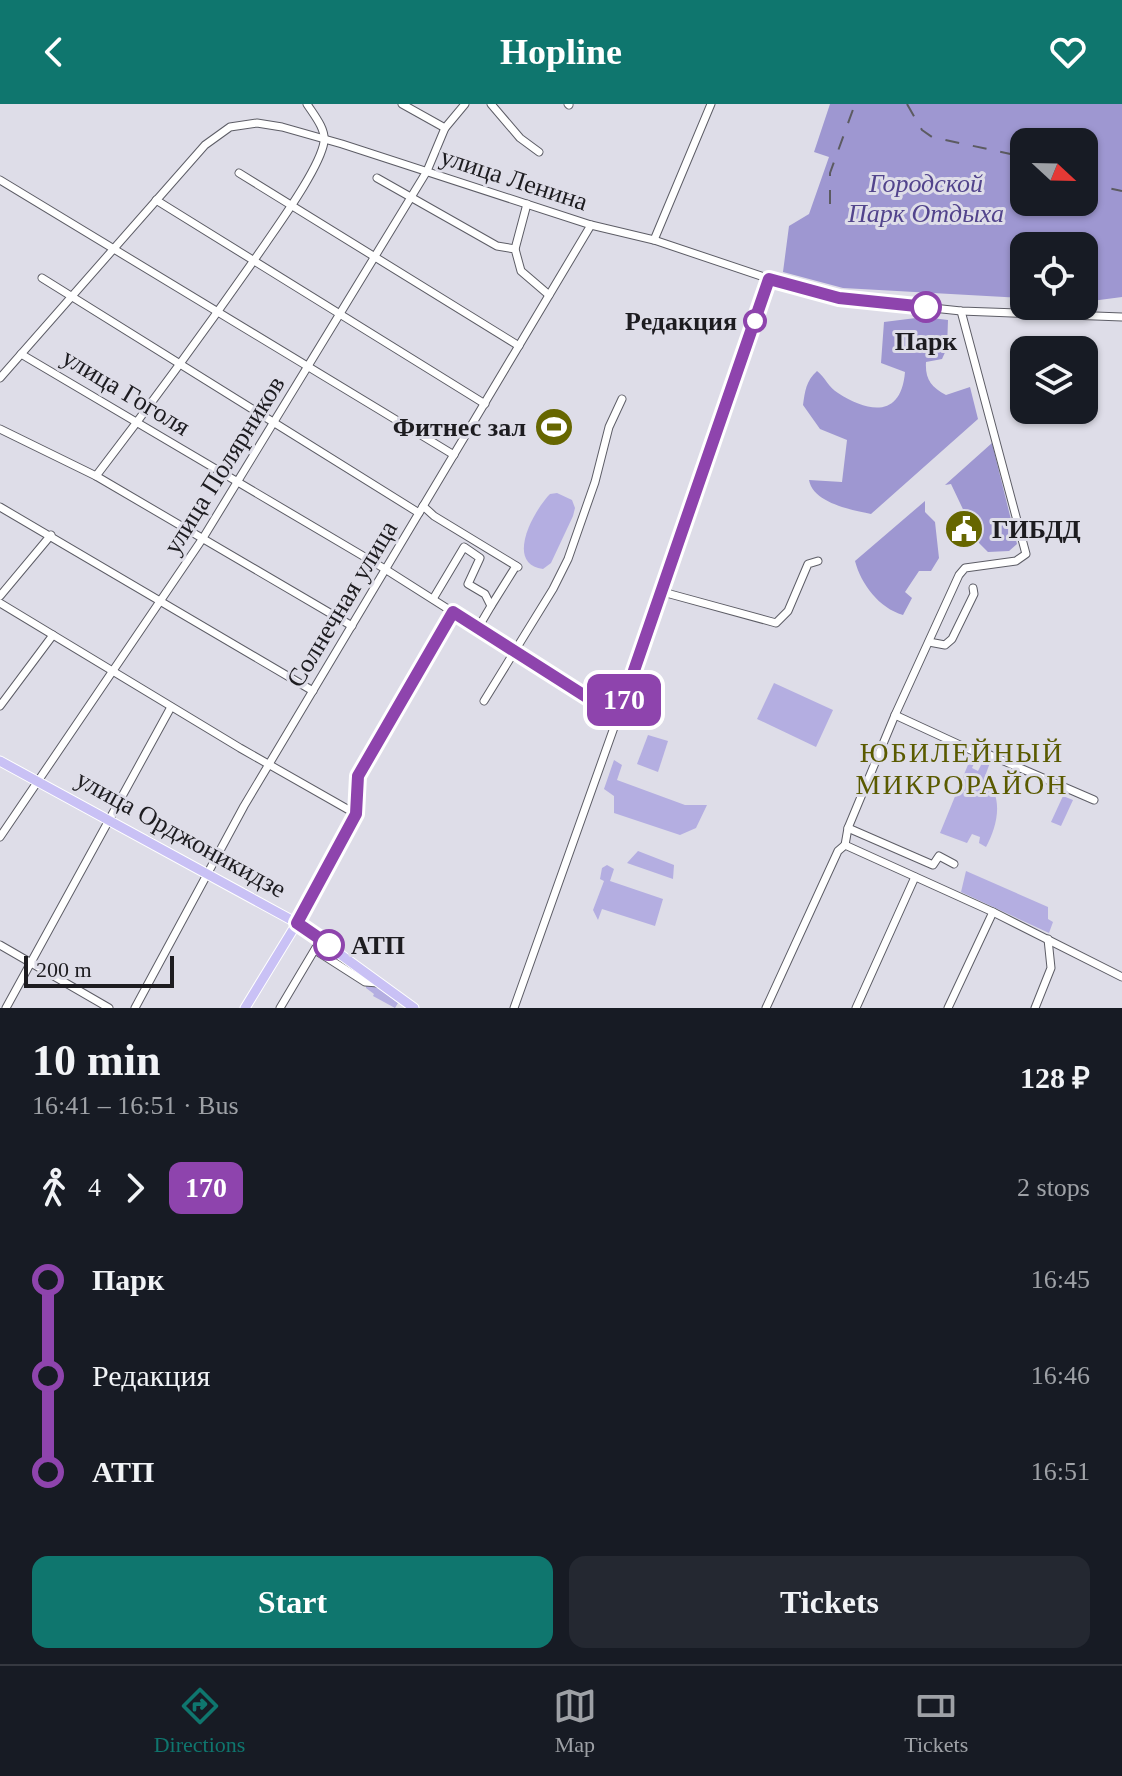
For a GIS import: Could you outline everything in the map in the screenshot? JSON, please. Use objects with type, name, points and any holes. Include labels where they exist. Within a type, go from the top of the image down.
[{"type":"main road","name":"улица Орджоникидзе","points":[[0,761],[297,923],[414,1008]]},
{"type":"main road","points":[[245,1008],[297,923]]},
{"type":"street","points":[[96,476],[181,365],[291,205],[325,139],[307,104]]},
{"type":"street","points":[[402,104],[445,128]]},
{"type":"street","name":"улица Полярников","points":[[0,837],[203,538],[427,171],[445,128],[465,104]]},
{"type":"street","points":[[491,104],[520,138],[539,152]]},
{"type":"street","points":[[654,240],[711,104]]},
{"type":"street","name":"улица Ленина","points":[[0,378],[205,145],[230,127],[257,123],[325,139],[591,225],[654,240],[769,279],[839,298],[961,311],[1122,319]]},
{"type":"street","points":[[239,173],[519,346]]},
{"type":"street","points":[[377,178],[502,248],[515,249]]},
{"type":"street","points":[[0,180],[454,455]]},
{"type":"street","points":[[156,200],[485,404]]},
{"type":"street","points":[[527,204],[515,249],[521,271],[549,295]]},
{"type":"street","name":"Солнечная улица","points":[[135,1008],[269,764],[591,225]]},
{"type":"street","points":[[42,278],[274,423],[517,567],[478,628]]},
{"type":"street","points":[[514,1008],[663,590],[769,279]]},
{"type":"street","points":[[766,1008],[838,851],[845,845],[848,828],[895,715],[959,575],[965,568],[1016,561],[1026,554],[961,311]]},
{"type":"street","name":"улица Гоголя","points":[[21,354],[385,569],[618,717]]},
{"type":"street","points":[[484,701],[568,559],[595,482],[609,427],[622,399]]},
{"type":"street","points":[[0,429],[96,476],[352,626]]},
{"type":"street","points":[[0,507],[313,691]]},
{"type":"street","points":[[0,596],[51,535]]},
{"type":"street","points":[[433,599],[464,547],[480,558],[468,584],[485,594],[491,606]]},
{"type":"street","points":[[663,590],[776,623],[788,611],[808,564],[818,561]]},
{"type":"street","points":[[929,642],[945,645],[952,639],[974,594],[973,588]]},
{"type":"street","points":[[0,603],[356,814]]},
{"type":"street","points":[[297,923],[356,814],[358,776],[453,612]]},
{"type":"street","points":[[0,706],[53,635]]},
{"type":"street","points":[[6,1008],[171,707]]},
{"type":"street","points":[[895,715],[973,751],[983,752],[1094,800]]},
{"type":"street","points":[[848,828],[933,865],[939,856],[954,864]]},
{"type":"street","points":[[845,845],[993,912],[1122,977]]},
{"type":"street","points":[[856,1008],[915,877]]},
{"type":"street","points":[[948,1008],[993,912]]},
{"type":"street","points":[[280,1008],[321,939]]},
{"type":"street","points":[[1035,1008],[1051,968],[1048,939]]},
{"type":"street","points":[[0,945],[109,1008]]},
{"type":"street","points":[[315,950],[365,982],[382,983]]},
{"type":"shaded area","points":[[557,493],[572,500],[575,508],[551,563],[543,569],[531,565],[525,557],[526,536],[530,523],[544,502],[550,494]]},
{"type":"shaded area","points":[[774,683],[833,710],[816,747],[757,719]]},
{"type":"shaded area","points":[[648,735],[668,741],[658,772],[637,764]]},
{"type":"shaded area","points":[[972,755],[977,757],[972,768],[978,771],[985,757],[991,760],[984,779],[995,794],[997,812],[986,847],[979,843],[980,837],[972,834],[967,843],[940,833]]},
{"type":"shaded area","points":[[614,760],[622,765],[617,780],[685,805],[707,805],[696,828],[680,835],[614,813],[614,796],[604,789]]},
{"type":"shaded area","points":[[1063,796],[1073,800],[1061,826],[1051,822]]},
{"type":"shaded area","points":[[638,851],[674,865],[673,879],[627,863]]},
{"type":"shaded area","points":[[607,865],[614,869],[610,881],[663,899],[655,926],[602,909],[598,920],[593,910],[604,881],[600,879],[602,868]]},
{"type":"shaded area","points":[[966,871],[1048,907],[1048,919],[1053,922],[1049,933],[961,892]]},
{"type":"shaded area","points":[[366,984],[377,987],[398,1003],[395,1008],[373,996]]},
{"type":"green space","name":"Городской Парк Отдыха","points":[[830,104],[1122,104],[1122,297],[1098,300],[1098,232],[1010,232],[1010,297],[843,288],[783,272],[789,226],[809,214],[829,157],[814,152]]},
{"type":"green space","points":[[924,317],[948,320],[947,348],[942,359],[926,362],[930,382],[946,395],[970,387],[978,419],[871,514],[825,500],[812,488],[809,480],[842,482],[847,440],[820,429],[803,405],[808,382],[817,371],[835,391],[861,405],[882,407],[890,404],[897,398],[905,372],[881,363],[884,322]]},
{"type":"green space","points":[[992,443],[1017,544],[1009,551],[988,552],[979,543],[951,484],[945,485]]},
{"type":"green space","points":[[925,501],[925,512],[935,522],[939,558],[931,571],[919,571],[905,592],[912,598],[903,615],[886,607],[872,594],[855,561]]},
{"type":"railway","points":[[830,204],[830,173],[855,104]]},
{"type":"railway","points":[[907,104],[922,130],[932,137],[1010,154]]},
{"type":"railway","points":[[1098,186],[1122,191]]},
{"type":"bus line","name":"170","points":[[329,945],[297,923],[356,814],[358,776],[453,612],[618,717],[769,279],[839,298],[926,307]]},
{"type":"place","name":"Парк","points":[[926,307]]},
{"type":"place","name":"Редакция","points":[[755,321]]},
{"type":"place","name":"Фитнес зал","points":[[554,427]]},
{"type":"place","name":"ГИБДД","points":[[964,529]]},
{"type":"place","name":"АТП","points":[[329,945]]},
{"type":"district","name":"ЮБИЛЕЙНЫЙ МИКРОРАЙОН","points":[[962,768]]}]
